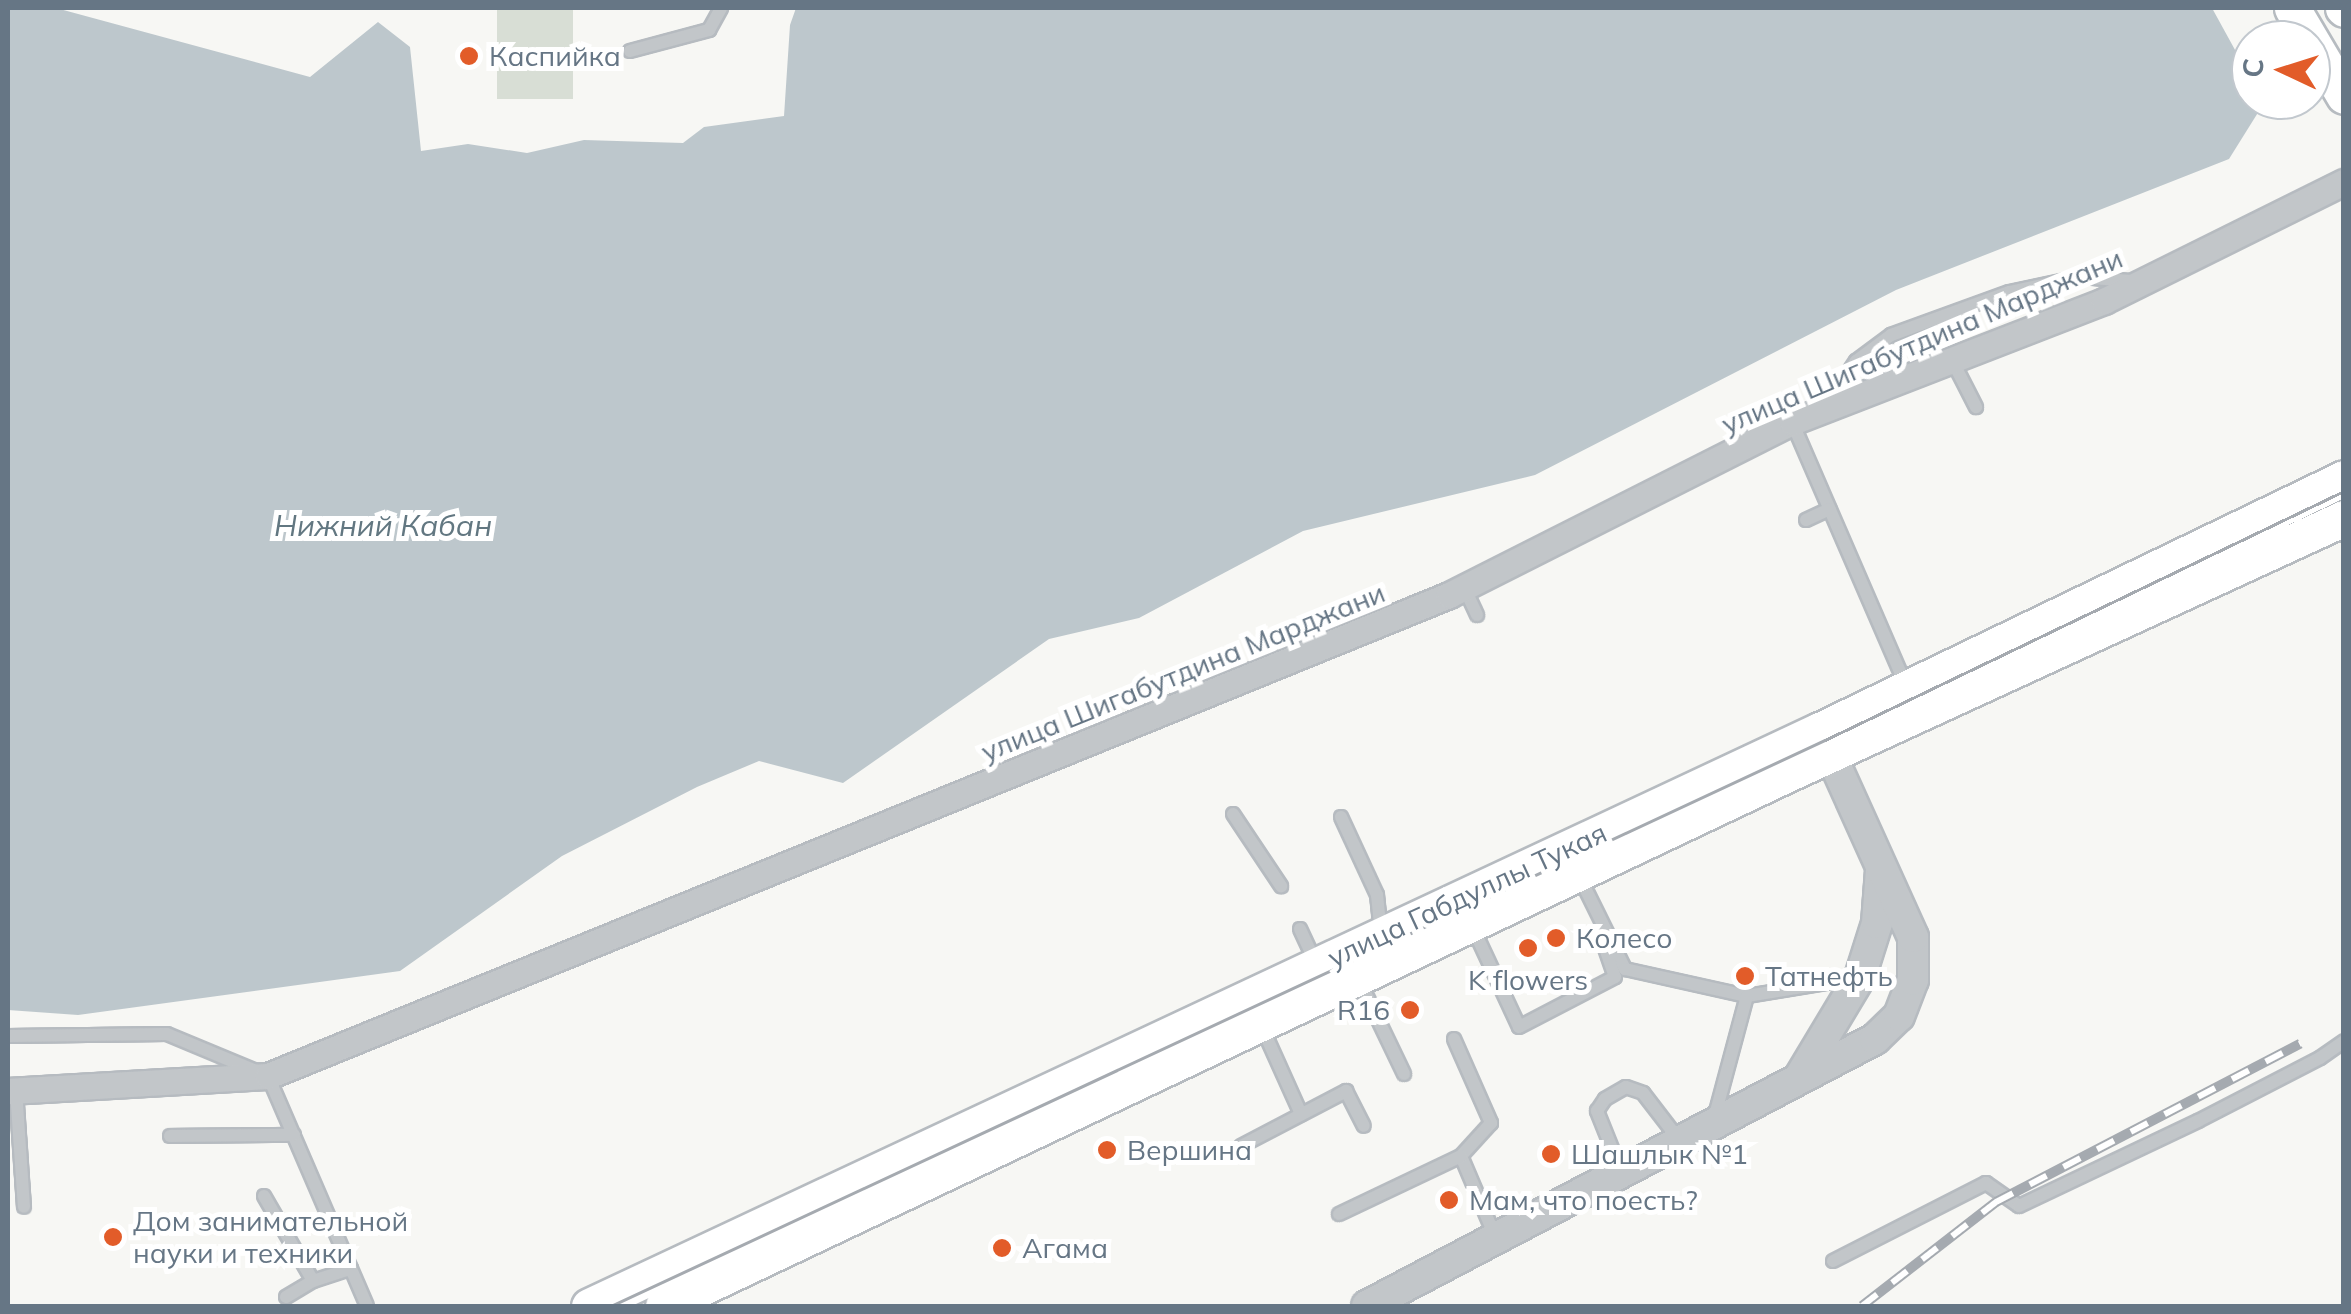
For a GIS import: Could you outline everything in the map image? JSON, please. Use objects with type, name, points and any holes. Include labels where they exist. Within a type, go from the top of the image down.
[{"type":"main road","points":[[2292,8],[2344,96]]},
{"type":"main road","name":"улица Габдуллы Тукая","points":[[589,1306],[666,1298],[1471,924],[1582,881],[1826,743],[1907,687],[2344,478]]},
{"type":"main road","name":"улица Габдуллы Тукая","points":[[666,1298],[1382,935],[2344,518]]},
{"type":"street","name":"улица Шигабутдина Марджани","points":[[12,1090],[268,1076],[1464,587],[1792,422],[2140,282],[2344,182]]},
{"type":"street","points":[[1367,1306],[1875,1039],[1899,1016],[1913,980],[1913,938],[1826,743]]},
{"type":"street","points":[[1799,1077],[1860,978],[1877,923],[1881,869]]},
{"type":"lane","points":[[630,50],[709,30],[721,8]]},
{"type":"lane","points":[[1823,410],[1856,361],[1891,335],[2010,292],[2080,276],[2140,282]]},
{"type":"lane","points":[[1952,360],[1976,407]]},
{"type":"lane","points":[[1792,422],[1907,687]]},
{"type":"lane","points":[[1806,520],[1830,509]]},
{"type":"lane","points":[[1464,587],[1477,615]]},
{"type":"lane","points":[[1233,814],[1281,886]]},
{"type":"lane","points":[[1342,817],[1377,896],[1382,935]]},
{"type":"lane","points":[[1471,924],[1519,1028],[1615,977],[1582,881]]},
{"type":"lane","points":[[1582,881],[1625,969],[1746,996],[1860,978]]},
{"type":"lane","points":[[1300,929],[1317,966]]},
{"type":"lane","points":[[1358,978],[1404,1074]]},
{"type":"lane","points":[[1713,1124],[1746,996]]},
{"type":"lane","points":[[1261,1024],[1302,1114]]},
{"type":"lane","points":[[8,1036],[167,1034],[268,1076],[367,1306]]},
{"type":"lane","points":[[1339,1214],[1461,1156],[1491,1123],[1454,1039]]},
{"type":"lane","points":[[1832,1262],[1986,1182],[2019,1206],[2198,1121],[2320,1058],[2344,1041]]},
{"type":"lane","points":[[1622,1172],[1596,1111],[1605,1099],[1626,1087],[1643,1093],[1680,1141]]},
{"type":"lane","points":[[12,1090],[24,1208]]},
{"type":"lane","points":[[1241,1146],[1346,1091],[1364,1126]]},
{"type":"lane","points":[[170,1136],[294,1135]]},
{"type":"lane","points":[[1461,1156],[1496,1238]]},
{"type":"lane","points":[[264,1196],[313,1281]]},
{"type":"lane","points":[[286,1297],[313,1281],[351,1269]]},
{"type":"shaded area","points":[[497,8],[573,8],[573,99],[497,99]]},
{"type":"water","name":"Нижний Кабан","points":[[8,8],[56,8],[310,77],[378,22],[410,47],[421,151],[468,144],[527,153],[584,140],[683,143],[704,127],[784,116],[790,25],[796,8],[2212,8],[2231,43],[2231,120],[2253,120],[2229,159],[1896,290],[1535,475],[1303,531],[1139,618],[1049,639],[843,783],[759,761],[697,787],[562,856],[400,971],[78,1015],[8,1010]]},
{"type":"tram line","points":[[611,1306],[1825,740],[2344,491]]},
{"type":"railway","points":[[1862,1306],[1996,1202],[2300,1044]]},
{"type":"place","name":"Каспийка","points":[[469,56]]},
{"type":"place","name":"Колесо","points":[[1556,938]]},
{"type":"place","name":"K flowers","points":[[1528,948]]},
{"type":"place","name":"Татнефть","points":[[1745,976]]},
{"type":"place","name":"R16","points":[[1410,1010]]},
{"type":"place","name":"Вершина","points":[[1107,1150]]},
{"type":"place","name":"Шашлык №1","points":[[1551,1154]]},
{"type":"place","name":"Мам, что поесть?","points":[[1449,1200]]},
{"type":"place","name":"Дом занимательной науки и техники","points":[[113,1237]]},
{"type":"place","name":"Агама","points":[[1002,1248]]}]
